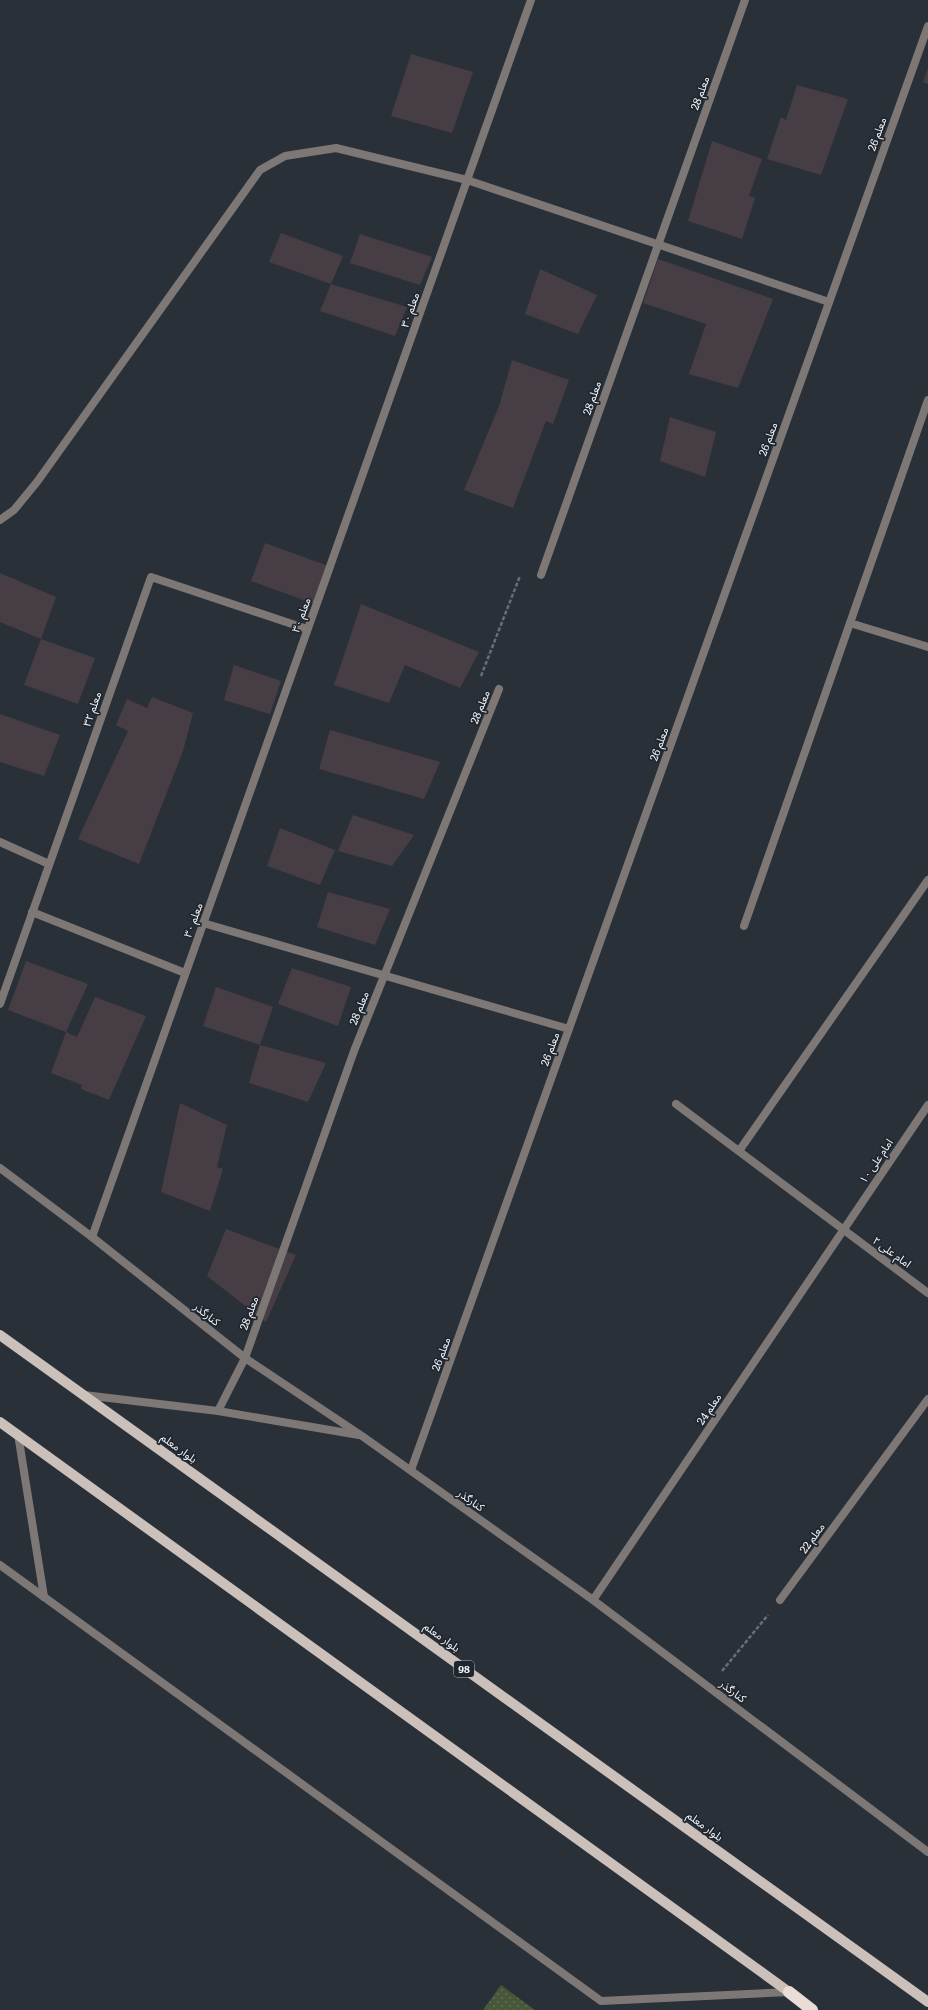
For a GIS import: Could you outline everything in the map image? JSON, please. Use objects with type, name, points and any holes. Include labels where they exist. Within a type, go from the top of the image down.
[{"type":"highway","points":[[789,1992],[812,2010]]},
{"type":"main road","name":"بلوار معلم","points":[[0,1335],[928,2002]]},
{"type":"main road","points":[[0,1422],[789,1992]]},
{"type":"street","name":"معلم ۳۰","points":[[92,1237],[531,0]]},
{"type":"street","name":"معلم 28","points":[[541,575],[745,0]]},
{"type":"street","name":"معلم 26","points":[[411,1470],[928,26]]},
{"type":"street","points":[[0,520],[14,510],[37,482],[260,170],[285,156],[336,148],[467,180],[829,302]]},
{"type":"street","points":[[744,926],[928,400]]},
{"type":"street","name":"معلم ۳۲","points":[[0,1004],[150,577],[307,630]]},
{"type":"street","points":[[850,623],[928,647]]},
{"type":"street","name":"معلم 28","points":[[218,1411],[245,1358],[354,1051],[499,689]]},
{"type":"street","points":[[0,842],[49,864]]},
{"type":"street","points":[[739,1151],[928,880]]},
{"type":"street","points":[[32,912],[186,973]]},
{"type":"street","points":[[203,923],[385,974],[569,1029]]},
{"type":"street","name":"امام علی ۲","points":[[676,1104],[928,1293]]},
{"type":"street","name":"امام علی ۱۰","points":[[842,1230],[928,1105]]},
{"type":"street","name":"کنارگذر","points":[[0,1168],[92,1237],[245,1358],[411,1470],[593,1600],[928,1852]]},
{"type":"street","name":"معلم 24","points":[[593,1600],[842,1230]]},
{"type":"street","points":[[84,1395],[218,1411],[362,1436]]},
{"type":"street","name":"معلم 22","points":[[780,1600],[928,1399]]},
{"type":"street","points":[[18,1434],[44,1597]]},
{"type":"street","points":[[0,1566],[601,2001],[789,1992]]},
{"type":"path","name":"معلم 28","points":[[499,689],[478,683],[523,568],[541,575]]},
{"type":"path","points":[[709,1687],[780,1600]]},
{"type":"green space","points":[[501,1985],[535,2010],[483,2010]]},
{"type":"building","points":[[411,54],[473,72],[452,133],[391,116]]},
{"type":"building","points":[[928,68],[928,84],[923,82]]},
{"type":"building","points":[[797,85],[848,99],[821,175],[767,159],[781,117],[786,120]]},
{"type":"building","points":[[712,141],[762,159],[749,196],[755,198],[742,239],[688,221]]},
{"type":"building","points":[[281,233],[343,256],[331,284],[269,262]]},
{"type":"building","points":[[360,234],[432,257],[420,285],[350,263]]},
{"type":"building","points":[[658,259],[773,299],[738,388],[689,374],[706,324],[643,303]]},
{"type":"building","points":[[540,269],[597,295],[578,334],[525,314]]},
{"type":"building","points":[[331,284],[407,307],[395,336],[320,311]]},
{"type":"building","points":[[512,360],[569,380],[553,424],[546,421],[513,508],[464,490],[499,406]]},
{"type":"building","points":[[670,417],[716,432],[705,477],[660,461]]},
{"type":"building","points":[[265,543],[334,568],[320,606],[251,581]]},
{"type":"building","points":[[0,573],[56,597],[41,639],[0,622]]},
{"type":"building","points":[[361,604],[479,652],[460,688],[405,665],[389,703],[334,685]]},
{"type":"building","points":[[41,639],[95,658],[78,704],[24,685]]},
{"type":"building","points":[[234,665],[281,681],[270,714],[224,700]]},
{"type":"building","points":[[152,697],[193,713],[183,751],[139,864],[78,839],[128,731],[116,725],[127,699],[147,708]]},
{"type":"building","points":[[0,714],[60,735],[44,776],[0,762]]},
{"type":"building","points":[[330,730],[440,762],[424,799],[319,769]]},
{"type":"building","points":[[353,815],[414,835],[392,866],[338,851]]},
{"type":"building","points":[[280,828],[335,850],[320,885],[267,866]]},
{"type":"building","points":[[328,892],[390,909],[375,945],[317,927]]},
{"type":"building","points":[[26,961],[88,984],[66,1032],[8,1010]]},
{"type":"building","points":[[292,968],[351,987],[338,1026],[278,1004]]},
{"type":"building","points":[[216,987],[273,1007],[260,1045],[203,1026]]},
{"type":"building","points":[[95,997],[146,1016],[109,1100],[81,1089],[82,1085],[51,1073],[66,1032],[77,1037]]},
{"type":"building","points":[[260,1045],[326,1063],[308,1102],[249,1083]]},
{"type":"building","points":[[180,1103],[227,1125],[217,1167],[223,1169],[210,1211],[161,1192]]},
{"type":"building","points":[[226,1229],[296,1255],[266,1322],[207,1276]]}]
